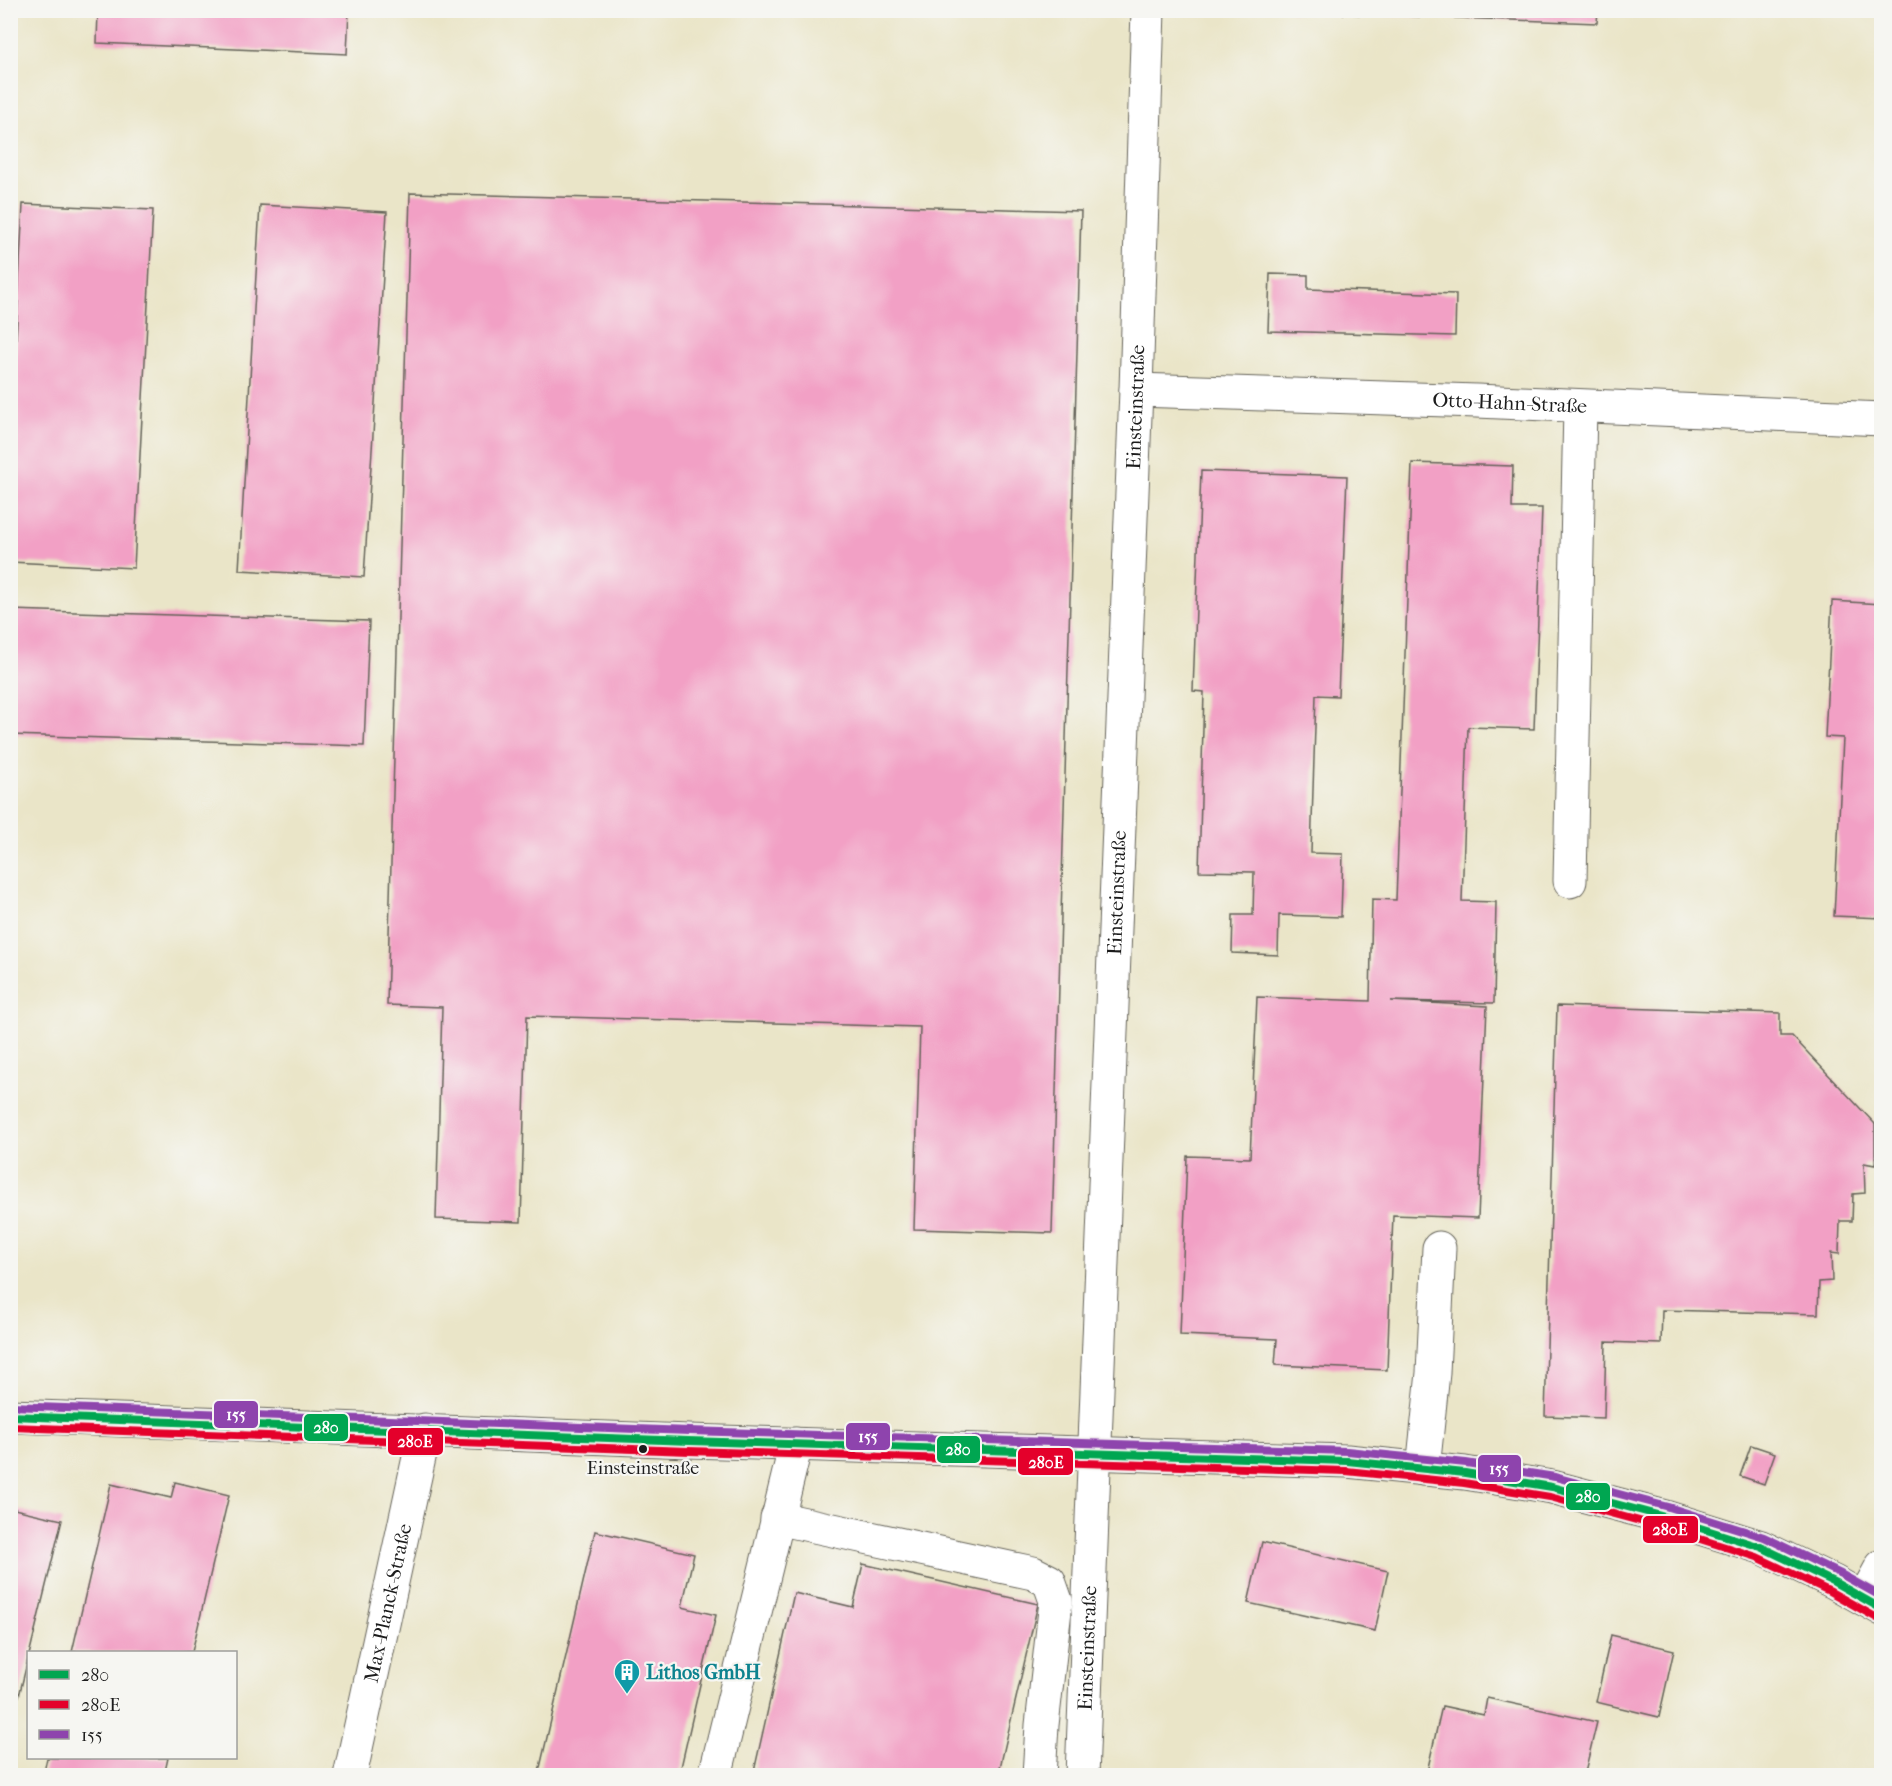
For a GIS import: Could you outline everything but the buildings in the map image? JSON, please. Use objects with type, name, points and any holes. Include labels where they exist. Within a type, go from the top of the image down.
[{"type":"street","name":"Einsteinstraße","points":[[1082,1776],[1136,390],[1148,10]]},
{"type":"street","name":"Otto-Hahn-Straße","points":[[1136,390],[1465,401],[1881,419]]},
{"type":"street","points":[[1570,881],[1580,406]]},
{"type":"street","points":[[1423,1469],[1433,1373],[1439,1248]]},
{"type":"street","points":[[10,1416],[1347,1461],[1465,1473],[1552,1487],[1665,1517],[1761,1547],[1834,1582],[1873,1604],[1881,1566]]},
{"type":"street","name":"Max-Planck-Straße","points":[[350,1776],[425,1430]]},
{"type":"street","points":[[715,1776],[796,1444]]},
{"type":"street","points":[[777,1518],[1033,1573],[1049,1581],[1056,1600],[1042,1725],[1039,1776]]},
{"type":"transit line","name":"155","points":[[10,1406],[689,1431],[1347,1451],[1466,1463],[1555,1477],[1668,1507],[1764,1537],[1839,1573],[1882,1597]]},
{"type":"transit line","name":"280","points":[[10,1416],[689,1441],[1347,1461],[1465,1473],[1552,1487],[1665,1517],[1761,1547],[1834,1582],[1882,1609]]},
{"type":"transit line","name":"280E","points":[[10,1427],[1346,1471],[1464,1483],[1550,1497],[1662,1527],[1757,1557],[1829,1591],[1877,1618]]},
{"type":"place","name":"Einsteinstraße","points":[[643,1449]]},
{"type":"place","name":"Lithos GmbH","points":[[627,1695]]}]
